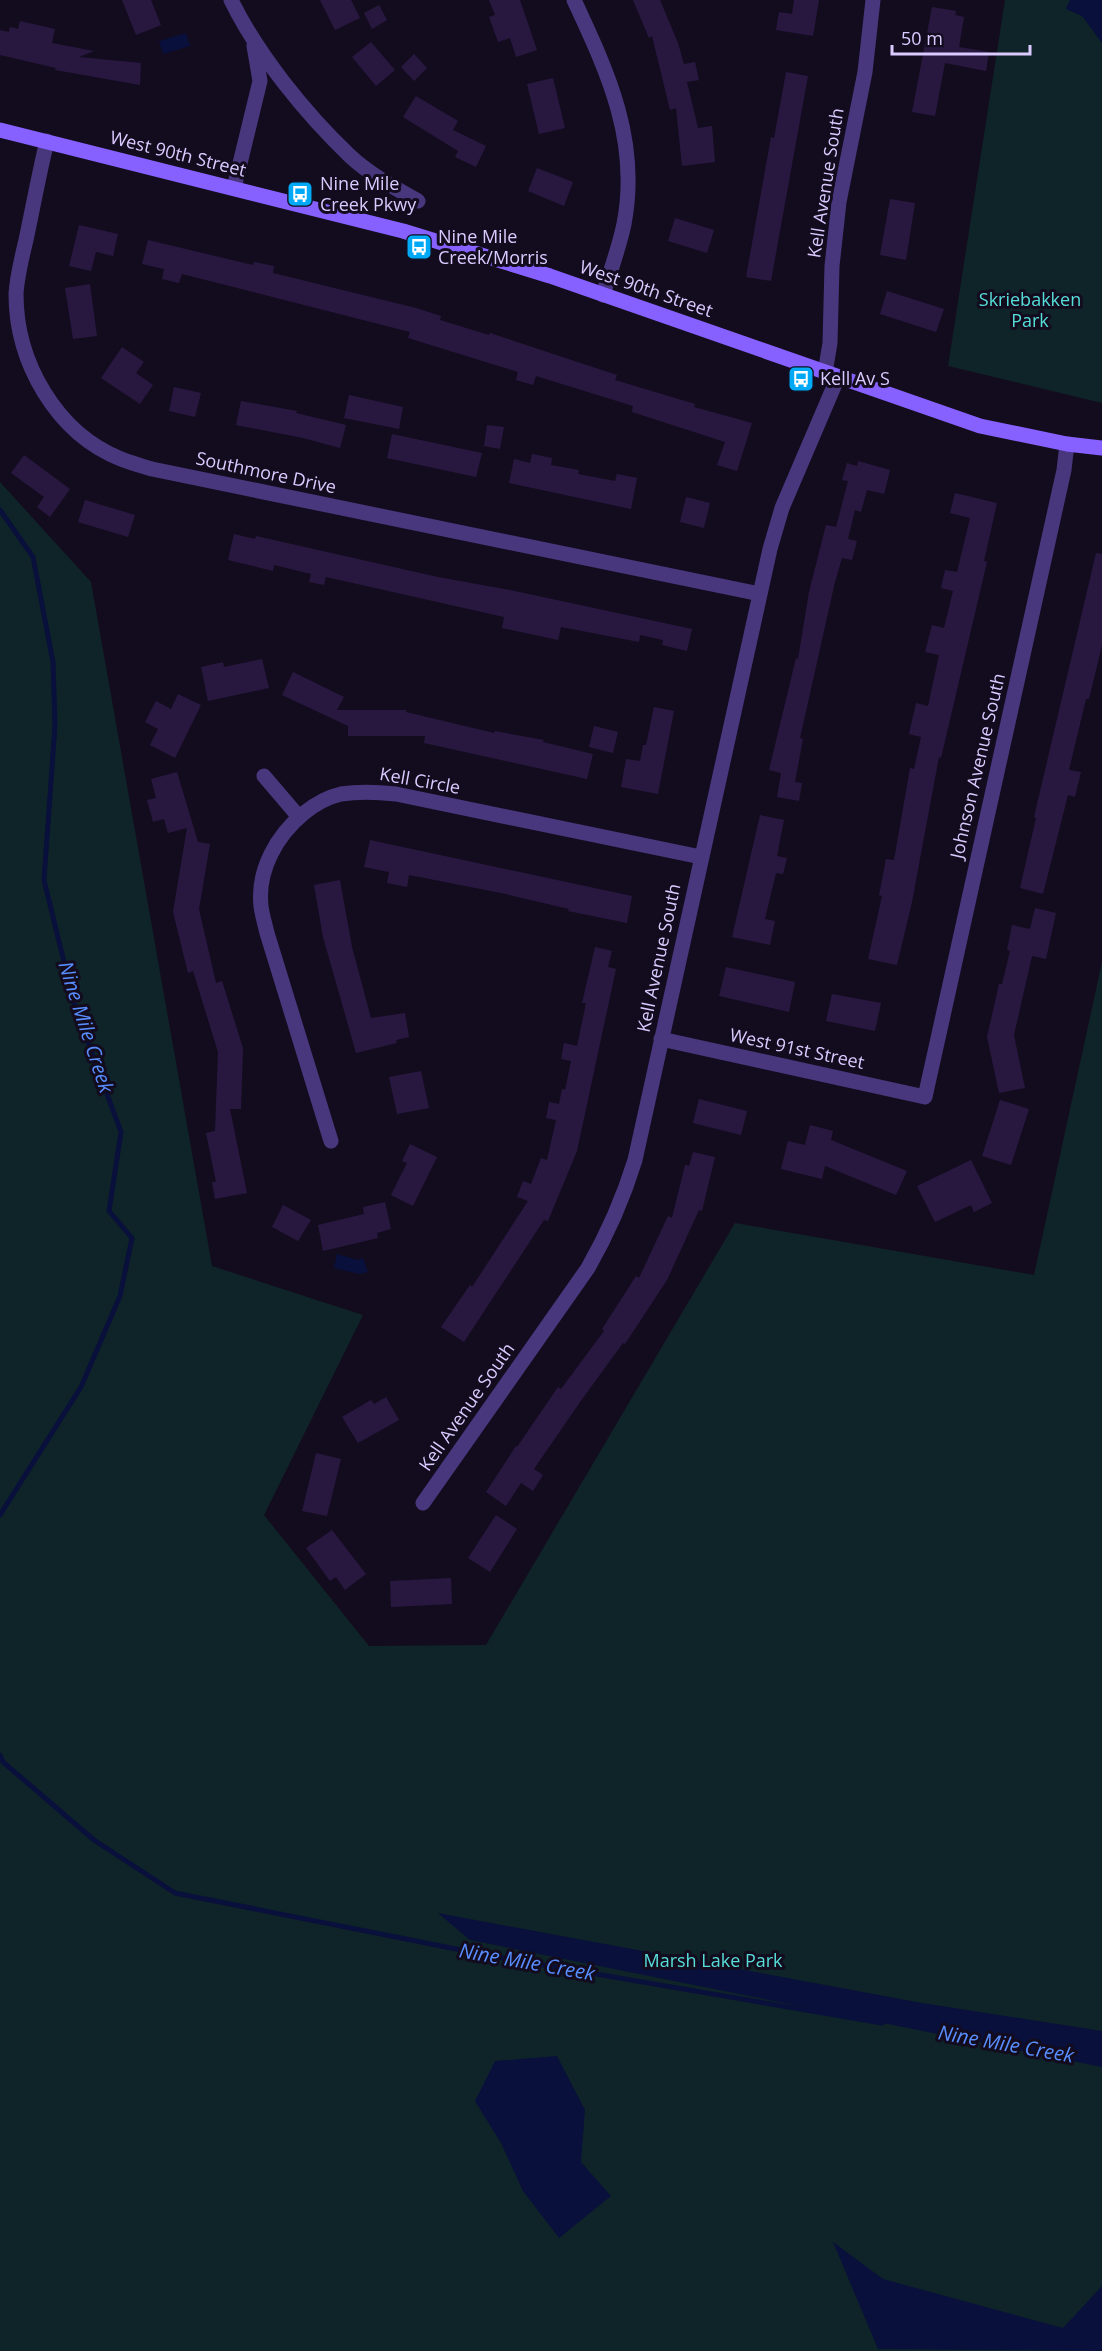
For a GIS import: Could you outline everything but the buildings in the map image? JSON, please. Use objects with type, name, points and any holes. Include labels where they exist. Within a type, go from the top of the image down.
[{"type":"street","points":[[231,0],[253,40],[283,82],[351,157],[381,179],[418,201]]},
{"type":"street","points":[[574,0],[617,99],[625,140],[628,183],[624,224],[603,295]]},
{"type":"street","name":"Kell Avenue South","points":[[423,1503],[588,1268],[608,1234],[624,1198],[635,1160],[770,549],[782,508],[832,375],[830,343],[832,266],[839,202],[865,72],[873,0]]},
{"type":"street","points":[[234,188],[260,81],[253,40]]},
{"type":"street","name":"West 90th Street","points":[[0,130],[234,188],[471,251],[980,426],[1067,444],[1102,448]]},
{"type":"street","name":"Southmore Drive","points":[[47,141],[16,293],[19,327],[27,361],[43,392],[64,418],[90,442],[120,459],[152,469],[760,594]]},
{"type":"street","name":"Johnson Avenue South","points":[[925,1097],[1065,470],[1067,444]]},
{"type":"street","points":[[264,777],[299,817]]},
{"type":"street","name":"Kell Circle","points":[[331,1141],[267,933],[261,904],[263,876],[273,849],[290,825],[312,807],[338,795],[366,791],[386,793],[701,858]]},
{"type":"street","name":"West 91st Street","points":[[661,1039],[925,1097]]},
{"type":"green space","name":"Skriebakken Park","points":[[1005,0],[1102,0],[1102,403],[948,366]]},
{"type":"green space","name":"Marsh Lake Park","points":[[0,482],[91,582],[212,1266],[363,1315],[264,1515],[369,1646],[486,1645],[735,1223],[1034,1275],[1102,962],[1102,2351],[0,2351]]},
{"type":"water","points":[[1070,0],[1102,0],[1102,43],[1082,16],[1066,9]]},
{"type":"water","points":[[186,33],[190,46],[163,54],[159,41]]},
{"type":"water","points":[[337,1254],[358,1260],[363,1258],[368,1272],[359,1274],[334,1268]]},
{"type":"water","points":[[438,1913],[922,2003],[1102,2031],[1102,2067],[470,1940]]},
{"type":"water","points":[[557,2056],[585,2110],[581,2162],[611,2196],[559,2238],[523,2191],[501,2143],[475,2101],[495,2061]]},
{"type":"water","points":[[833,2242],[883,2279],[1063,2328],[1102,2286],[1102,2351],[878,2349]]},
{"type":"waterway","name":"Nine Mile Creek","points":[[0,510],[33,557],[53,662],[55,725],[44,880],[75,1007],[121,1132],[109,1211],[132,1238],[120,1296],[81,1387],[0,1515]]},
{"type":"waterway","name":"Nine Mile Creek","points":[[0,1755],[3,1762],[94,1840],[175,1893],[491,1956],[882,2023]]},
{"type":"place","name":"Nine Mile Creek Pkwy","points":[[300,194]]},
{"type":"place","name":"Nine Mile Creek/Morris","points":[[419,247]]},
{"type":"place","name":"Kell Av S","points":[[801,379]]}]
